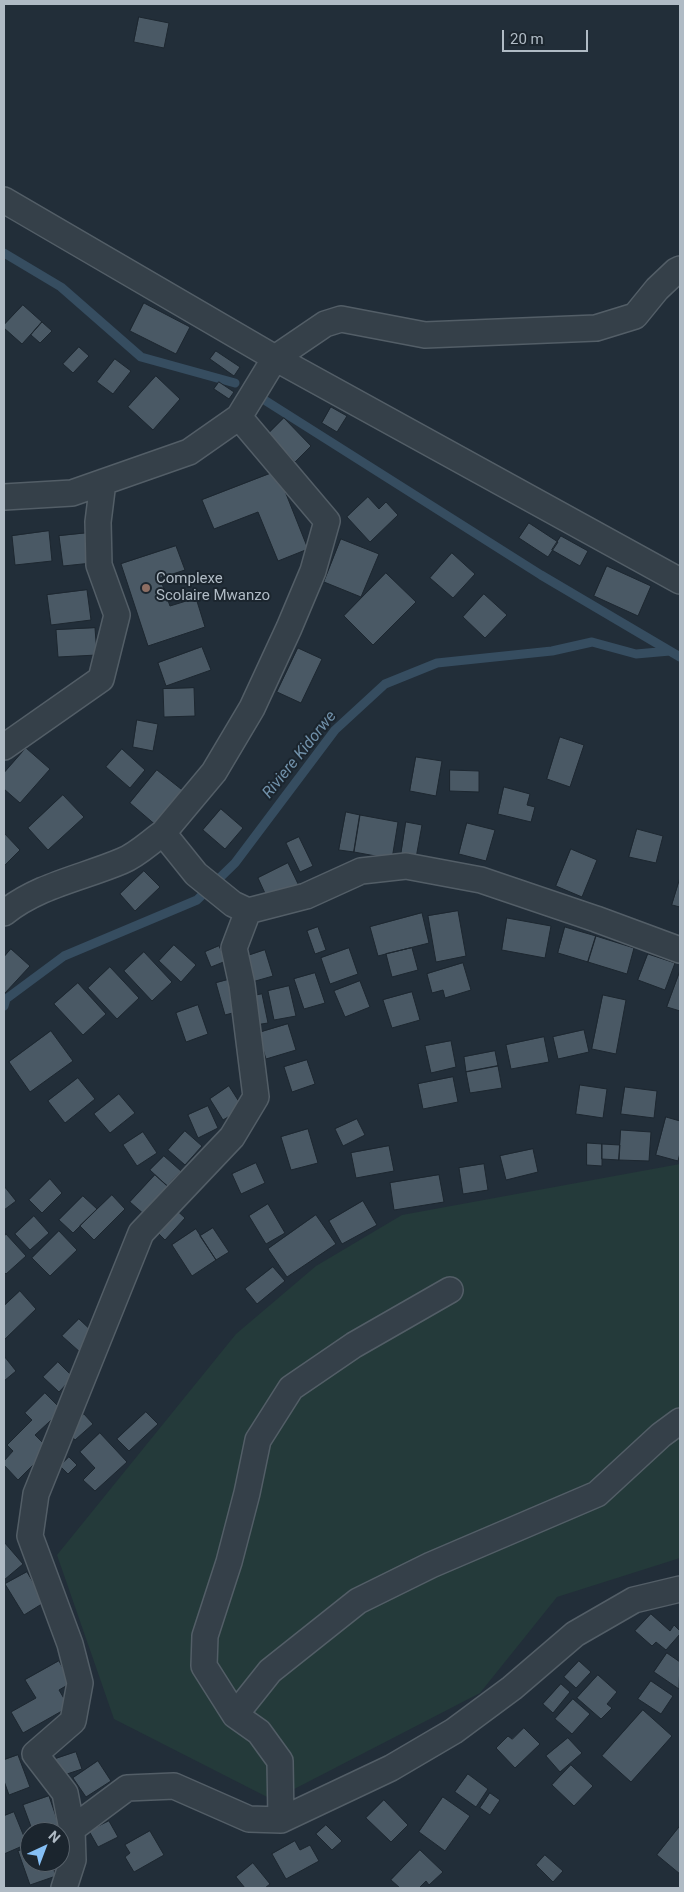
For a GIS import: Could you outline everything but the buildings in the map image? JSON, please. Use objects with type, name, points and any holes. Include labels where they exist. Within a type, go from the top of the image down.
[{"type":"street","points":[[4,200],[275,358],[680,581]]},
{"type":"street","points":[[4,497],[72,493],[189,452],[239,417],[275,358],[325,324],[341,319],[425,335],[596,328],[636,316],[657,289],[680,269]]},
{"type":"street","points":[[4,914],[13,906],[65,880],[124,860],[163,833],[214,772],[252,708],[313,571],[327,521],[239,417]]},
{"type":"street","points":[[4,747],[101,679],[117,615],[99,566],[98,522],[103,482]]},
{"type":"street","points":[[163,833],[196,874],[241,908],[306,896],[361,871],[406,866],[481,880],[680,950]]},
{"type":"street","points":[[64,1888],[73,1860],[72,1829],[65,1793],[35,1754],[73,1721],[80,1683],[70,1644],[30,1536],[36,1494],[141,1233],[232,1137],[256,1096],[242,985],[234,948],[241,908]]},
{"type":"street","points":[[281,1820],[280,1761],[259,1732],[235,1715],[204,1666],[205,1636],[229,1562],[247,1493],[258,1440],[290,1388],[354,1345],[450,1290]]},
{"type":"street","points":[[235,1715],[270,1671],[358,1601],[431,1565],[597,1494],[661,1435],[680,1421]]},
{"type":"street","points":[[72,1829],[127,1788],[174,1786],[249,1818],[281,1820],[391,1768],[454,1731],[512,1688],[575,1634],[634,1600],[680,1589]]},
{"type":"green space","points":[[680,1164],[680,1558],[557,1597],[480,1693],[273,1800],[114,1719],[57,1555],[236,1334],[316,1266],[402,1215]]},
{"type":"waterway","points":[[4,253],[61,287],[141,357],[235,383]]},
{"type":"waterway","points":[[266,401],[541,575],[680,657]]},
{"type":"waterway","name":"Riviere Kidorwe","points":[[4,1006],[6,999],[64,956],[197,900],[235,863],[335,730],[385,684],[437,663],[552,651],[592,642],[636,654],[670,651]]},
{"type":"place","name":"Complexe Scolaire Mwanzo","points":[[146,588]]}]
